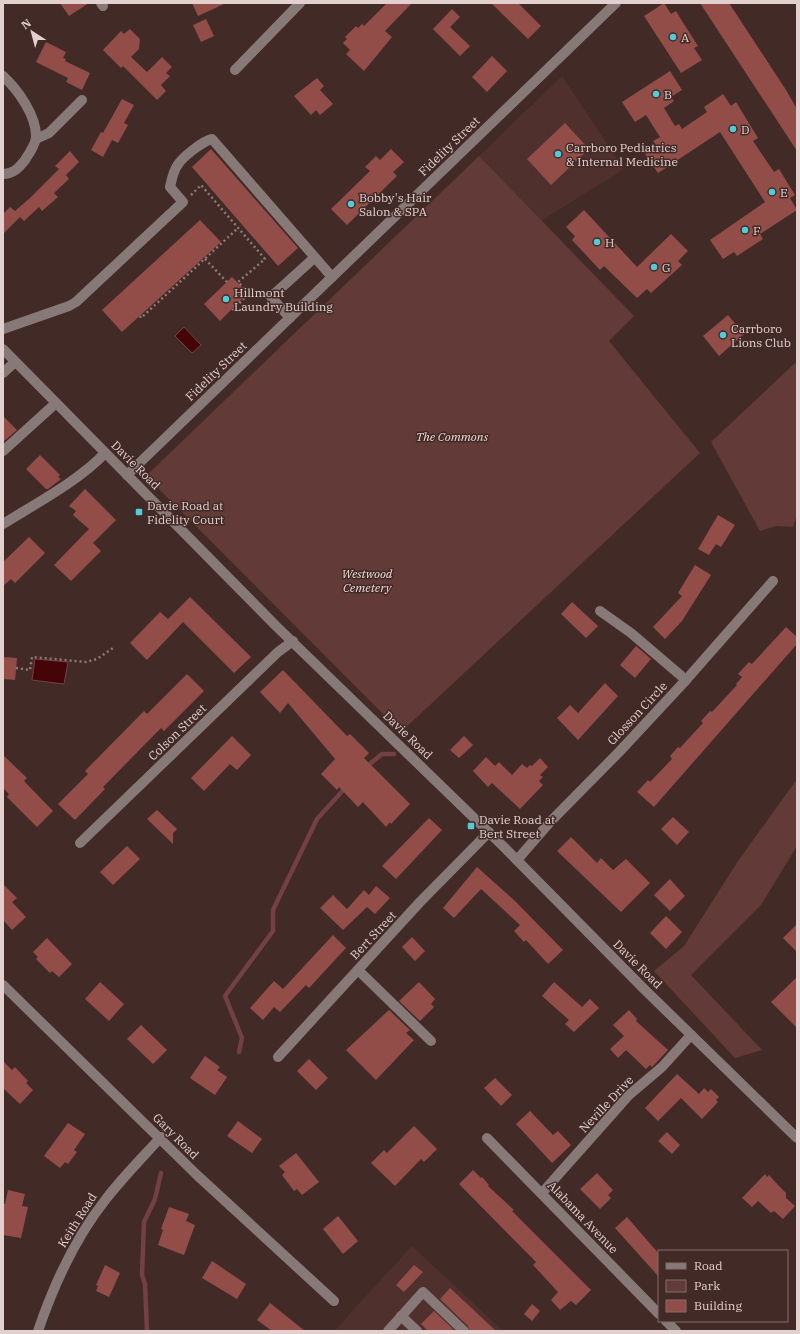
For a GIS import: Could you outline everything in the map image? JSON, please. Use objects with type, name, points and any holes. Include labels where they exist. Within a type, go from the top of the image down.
[{"type":"street","points":[[235,70],[300,3]]},
{"type":"street","name":"Fidelity Street","points":[[127,475],[616,3]]},
{"type":"street","points":[[3,76],[26,105],[34,124],[36,139],[30,153],[19,168],[10,174],[3,174]]},
{"type":"street","points":[[36,139],[50,133],[82,100]]},
{"type":"street","points":[[3,329],[69,306],[76,302],[183,202],[170,187],[173,174],[178,164],[205,140],[212,139],[332,278]]},
{"type":"street","points":[[290,318],[271,297],[314,258]]},
{"type":"street","name":"Davie Road","points":[[3,349],[293,641],[489,832],[691,1035],[797,1138]]},
{"type":"street","points":[[3,373],[15,362]]},
{"type":"street","points":[[3,452],[56,403]]},
{"type":"street","points":[[3,524],[63,486],[97,462],[105,453]]},
{"type":"street","name":"Glosson Circle","points":[[517,860],[550,822],[620,751],[686,680],[773,581]]},
{"type":"street","points":[[600,611],[631,633],[686,680]]},
{"type":"street","name":"Colson Street","points":[[80,844],[278,652],[293,641]]},
{"type":"street","name":"Bert Street","points":[[278,1057],[420,902],[489,832]]},
{"type":"street","points":[[358,970],[431,1041]]},
{"type":"street","name":"Gary Road","points":[[3,986],[160,1137],[198,1176],[334,1301]]},
{"type":"street","name":"Neville Drive","points":[[542,1192],[629,1095],[662,1067],[691,1035]]},
{"type":"street","name":"Keith Road","points":[[38,1331],[62,1271],[82,1234],[105,1199],[160,1137]]},
{"type":"street","name":"Alabama Avenue","points":[[487,1138],[542,1192],[658,1313]]},
{"type":"street","points":[[388,1331],[423,1292],[464,1331]]},
{"type":"street","points":[[401,1316],[417,1331]]},
{"type":"street","points":[[667,1322],[676,1331]]},
{"type":"path","points":[[183,202],[201,185],[265,258],[238,282],[249,294],[232,311],[231,310]]},
{"type":"path","points":[[140,316],[141,318],[238,228]]},
{"type":"path","points":[[205,259],[227,282]]},
{"type":"path","points":[[16,668],[30,670],[32,657],[86,662],[97,659],[113,648]]},
{"type":"shaded area","points":[[562,76],[624,169],[541,221],[479,156]]},
{"type":"shaded area","points":[[184,327],[201,345],[192,353],[175,336]]},
{"type":"shaded area","points":[[35,659],[68,662],[64,684],[32,680]]},
{"type":"shaded area","points":[[412,1246],[503,1331],[334,1331]]},
{"type":"green space","name":"The Commons","points":[[479,156],[634,316],[609,341],[700,453],[401,732],[146,476]]},
{"type":"green space","points":[[795,363],[797,366],[797,515],[793,527],[776,526],[760,531],[711,442]]},
{"type":"green space","points":[[797,779],[797,846],[761,905],[691,975],[762,1050],[735,1058],[654,971],[684,946],[738,861]]},
{"type":"building","points":[[60,3],[89,3],[69,16]]},
{"type":"building","points":[[192,3],[226,3],[198,16]]},
{"type":"building","points":[[387,3],[412,3],[385,31],[392,37],[364,71],[346,54],[350,50],[343,43],[347,39],[345,37],[356,26],[358,28],[362,24],[364,26]]},
{"type":"building","points":[[491,3],[518,3],[541,26],[528,39]]},
{"type":"building","name":"A","points":[[664,3],[671,14],[676,11],[698,46],[694,48],[702,60],[681,73],[644,16]]},
{"type":"building","points":[[700,3],[729,3],[797,109],[797,151]]},
{"type":"building","points":[[452,9],[460,17],[450,27],[470,46],[460,56],[433,29]]},
{"type":"building","points":[[206,19],[214,36],[201,42],[193,25]]},
{"type":"building","points":[[130,29],[140,39],[139,49],[131,57],[147,72],[162,57],[172,67],[166,73],[170,76],[161,85],[166,91],[157,100],[123,66],[121,68],[103,50],[121,31],[124,34]]},
{"type":"building","points":[[46,42],[66,52],[63,58],[66,59],[65,61],[90,73],[82,90],[66,82],[68,78],[36,62]]},
{"type":"building","points":[[492,56],[507,71],[487,92],[472,77]]},
{"type":"building","points":[[670,71],[682,90],[671,97],[674,101],[664,108],[675,126],[679,124],[682,129],[707,112],[704,107],[723,94],[731,106],[736,102],[758,138],[753,141],[774,172],[779,169],[795,195],[790,198],[797,210],[760,234],[763,239],[737,256],[734,252],[723,259],[710,240],[765,202],[720,132],[658,173],[645,154],[657,146],[653,141],[660,137],[646,115],[635,122],[622,102]]},
{"type":"building","points":[[317,78],[324,86],[320,90],[333,104],[320,115],[316,110],[311,115],[294,96]]},
{"type":"building","points":[[122,99],[134,105],[124,123],[128,125],[118,143],[112,140],[103,157],[91,150],[101,132],[103,133]]},
{"type":"building","name":"Carrboro Pediatrics & Internal Medicine","points":[[565,123],[589,149],[551,185],[527,159]]},
{"type":"building","points":[[211,149],[298,248],[278,266],[192,167]]},
{"type":"building","points":[[391,149],[404,162],[393,172],[397,176],[347,225],[331,209],[370,171],[365,167],[376,156],[380,160]]},
{"type":"building","points":[[70,151],[79,162],[66,175],[69,179],[54,193],[58,197],[42,211],[39,207],[24,221],[20,217],[3,234],[3,214],[10,207],[15,211],[30,198],[59,169],[55,166]]},
{"type":"building","points":[[584,210],[637,267],[671,234],[688,251],[678,261],[682,265],[651,293],[647,289],[637,298],[604,266],[600,270],[572,240],[575,236],[566,227]]},
{"type":"building","points":[[200,220],[221,242],[122,332],[102,310]]},
{"type":"building","name":"Hillmont Laundry Building","points":[[232,277],[248,293],[220,321],[204,304]]},
{"type":"building","name":"Carrboro Lions Club","points":[[728,315],[744,334],[719,356],[703,336]]},
{"type":"building","points":[[3,416],[17,430],[3,442]]},
{"type":"building","points":[[40,455],[60,475],[58,477],[61,479],[48,489],[46,489],[26,469]]},
{"type":"building","points":[[85,489],[116,520],[93,543],[101,551],[71,581],[54,565],[89,529],[73,515],[76,511],[69,506]]},
{"type":"building","points":[[718,515],[735,525],[721,547],[716,544],[709,555],[698,549]]},
{"type":"building","points":[[29,537],[45,553],[15,583],[11,579],[3,586],[3,562]]},
{"type":"building","points":[[695,565],[711,575],[682,621],[665,639],[653,627],[682,596],[678,593]]},
{"type":"building","points":[[190,597],[251,657],[234,673],[183,622],[147,660],[130,643],[160,612],[168,619]]},
{"type":"building","points":[[572,602],[598,626],[586,638],[561,614]]},
{"type":"building","points":[[786,627],[797,637],[797,644],[654,807],[637,792],[648,780],[650,782],[672,759],[670,756],[678,747],[680,748],[703,723],[701,721],[710,711],[712,712],[737,685],[736,684],[742,677],[738,674],[749,662],[752,664]]},
{"type":"building","points":[[636,646],[651,659],[635,678],[620,665]]},
{"type":"building","points":[[3,657],[17,658],[15,680],[3,679]]},
{"type":"building","points":[[283,670],[347,736],[350,734],[369,753],[364,758],[410,804],[391,824],[390,822],[386,827],[363,802],[358,807],[339,787],[337,790],[321,774],[335,759],[288,703],[280,713],[260,692]]},
{"type":"building","points":[[187,674],[204,691],[164,731],[161,728],[103,787],[105,789],[75,820],[58,804],[88,774],[85,771],[144,711],[147,714]]},
{"type":"building","points":[[605,683],[618,696],[578,740],[557,718],[570,705],[578,713]]},
{"type":"building","points":[[232,736],[251,755],[237,770],[230,764],[204,791],[191,778]]},
{"type":"building","points":[[464,736],[473,745],[459,758],[450,750]]},
{"type":"building","points":[[3,755],[27,778],[24,781],[53,811],[37,827],[7,797],[9,794],[3,788]]},
{"type":"building","points":[[486,757],[495,766],[499,762],[512,775],[522,764],[527,768],[530,765],[532,766],[540,758],[548,767],[540,775],[543,777],[539,781],[543,785],[520,809],[492,783],[488,787],[473,771]]},
{"type":"building","points":[[157,810],[177,829],[173,833],[173,844],[147,819]]},
{"type":"building","points":[[673,817],[689,832],[677,845],[661,829]]},
{"type":"building","points":[[429,818],[442,830],[396,879],[382,866]]},
{"type":"building","points":[[571,837],[597,863],[601,858],[613,870],[626,859],[650,883],[621,912],[557,851]]},
{"type":"building","points":[[127,846],[140,859],[113,885],[100,872]]},
{"type":"building","points":[[477,867],[514,900],[563,950],[548,964],[526,940],[524,942],[514,931],[520,925],[481,889],[454,918],[443,908]]},
{"type":"building","points":[[670,879],[685,896],[670,911],[654,895]]},
{"type":"building","points":[[3,884],[17,898],[12,902],[26,917],[12,930],[3,920]]},
{"type":"building","points":[[376,886],[390,898],[375,914],[367,907],[343,930],[320,908],[333,895],[347,909],[364,890],[369,895]]},
{"type":"building","points":[[666,916],[682,932],[666,949],[650,933]]},
{"type":"building","points":[[797,924],[797,952],[783,938]]},
{"type":"building","points":[[333,935],[346,948],[309,988],[306,985],[280,1012],[274,1007],[263,1020],[250,1008],[274,981],[283,989]]},
{"type":"building","points":[[412,937],[425,951],[415,961],[402,947]]},
{"type":"building","points":[[47,938],[72,964],[59,977],[52,971],[50,973],[36,959],[38,957],[33,952]]},
{"type":"building","points":[[797,977],[797,1028],[771,1002]]},
{"type":"building","points":[[100,982],[124,1004],[109,1021],[85,999]]},
{"type":"building","points":[[419,982],[435,999],[431,1004],[434,1007],[420,1021],[399,1001]]},
{"type":"building","points":[[554,982],[582,1007],[590,999],[599,1008],[574,1032],[565,1024],[569,1020],[542,996]]},
{"type":"building","points":[[389,1010],[410,1030],[406,1033],[414,1040],[376,1080],[346,1050]]},
{"type":"building","points":[[629,1010],[637,1019],[636,1021],[668,1050],[652,1067],[650,1065],[646,1069],[626,1050],[618,1058],[610,1049],[624,1036],[613,1025]]},
{"type":"building","points":[[141,1025],[167,1050],[153,1064],[127,1039]]},
{"type":"building","points":[[205,1056],[220,1067],[217,1070],[227,1077],[215,1095],[190,1078]]},
{"type":"building","points":[[309,1059],[328,1078],[316,1090],[297,1071]]},
{"type":"building","points":[[3,1061],[12,1070],[15,1067],[28,1081],[26,1083],[33,1090],[20,1104],[3,1088]]},
{"type":"building","points":[[677,1074],[699,1094],[704,1088],[708,1092],[711,1089],[719,1097],[716,1100],[718,1102],[702,1119],[681,1098],[658,1121],[645,1108]]},
{"type":"building","points":[[495,1078],[512,1095],[501,1106],[484,1088]]},
{"type":"building","points":[[530,1111],[553,1135],[558,1131],[571,1145],[552,1163],[516,1124]]},
{"type":"building","points":[[238,1121],[262,1139],[252,1153],[227,1136]]},
{"type":"building","points":[[68,1123],[85,1134],[74,1150],[77,1152],[68,1164],[65,1162],[60,1168],[44,1156]]},
{"type":"building","points":[[414,1126],[437,1149],[424,1162],[421,1159],[395,1186],[371,1163],[384,1150],[387,1153]]},
{"type":"building","points":[[667,1132],[680,1145],[672,1154],[658,1141]]},
{"type":"building","points":[[296,1153],[319,1182],[302,1195],[297,1189],[294,1191],[282,1175],[285,1172],[279,1166]]},
{"type":"building","points":[[473,1170],[481,1178],[482,1177],[489,1185],[488,1186],[514,1210],[512,1211],[591,1290],[576,1305],[571,1301],[560,1310],[551,1300],[558,1292],[533,1265],[536,1262],[459,1184]]},
{"type":"building","points":[[597,1173],[613,1190],[608,1195],[611,1198],[600,1209],[580,1189]]},
{"type":"building","points":[[765,1174],[767,1177],[769,1175],[786,1193],[786,1198],[795,1206],[783,1219],[774,1211],[771,1213],[758,1201],[752,1207],[742,1198]]},
{"type":"building","points":[[8,1190],[25,1194],[22,1206],[28,1207],[21,1238],[3,1235],[3,1204],[5,1204]]},
{"type":"building","points":[[169,1207],[189,1214],[186,1221],[195,1225],[184,1255],[158,1245],[163,1230],[161,1229]]},
{"type":"building","points":[[338,1216],[358,1241],[343,1254],[323,1229]]},
{"type":"building","points":[[627,1217],[658,1253],[658,1276],[615,1228]]},
{"type":"building","points":[[212,1261],[246,1284],[237,1299],[202,1278]]},
{"type":"building","points":[[105,1265],[120,1273],[109,1297],[96,1291],[98,1286],[96,1285]]},
{"type":"building","points":[[414,1265],[423,1272],[404,1292],[396,1285]]},
{"type":"building","points":[[450,1288],[496,1331],[470,1331],[468,1326],[440,1299]]},
{"type":"building","points":[[270,1303],[305,1331],[272,1331],[257,1320]]},
{"type":"building","points":[[532,1304],[540,1311],[532,1321],[524,1314]]},
{"type":"building","points":[[434,1311],[455,1331],[428,1331],[421,1324]]},
{"type":"waterway","points":[[366,767],[382,754],[394,754]]},
{"type":"waterway","points":[[239,1052],[242,1038],[225,996],[273,931],[273,910],[317,819],[347,786]]},
{"type":"waterway","points":[[147,1331],[145,1284],[142,1275],[144,1222],[155,1199],[161,1173]]},
{"type":"place","name":"A","points":[[673,37]]},
{"type":"place","name":"B","points":[[656,94]]},
{"type":"place","name":"D","points":[[733,129]]},
{"type":"place","name":"Carrboro Pediatrics & Internal Medicine","points":[[558,154]]},
{"type":"place","name":"E","points":[[772,192]]},
{"type":"place","name":"Bobby's Hair Salon & SPA","points":[[351,204]]},
{"type":"place","name":"F","points":[[745,230]]},
{"type":"place","name":"H","points":[[597,242]]},
{"type":"place","name":"G","points":[[654,267]]},
{"type":"place","name":"Hillmont Laundry Building","points":[[226,299]]},
{"type":"place","name":"Carrboro Lions Club","points":[[723,335]]},
{"type":"place","name":"Davie Road at Fidelity Court","points":[[139,512]]},
{"type":"place","name":"Davie Road at Bert Street","points":[[471,826]]},
{"type":"park label","name":"Westwood Cemetery","points":[[367,580]]}]
